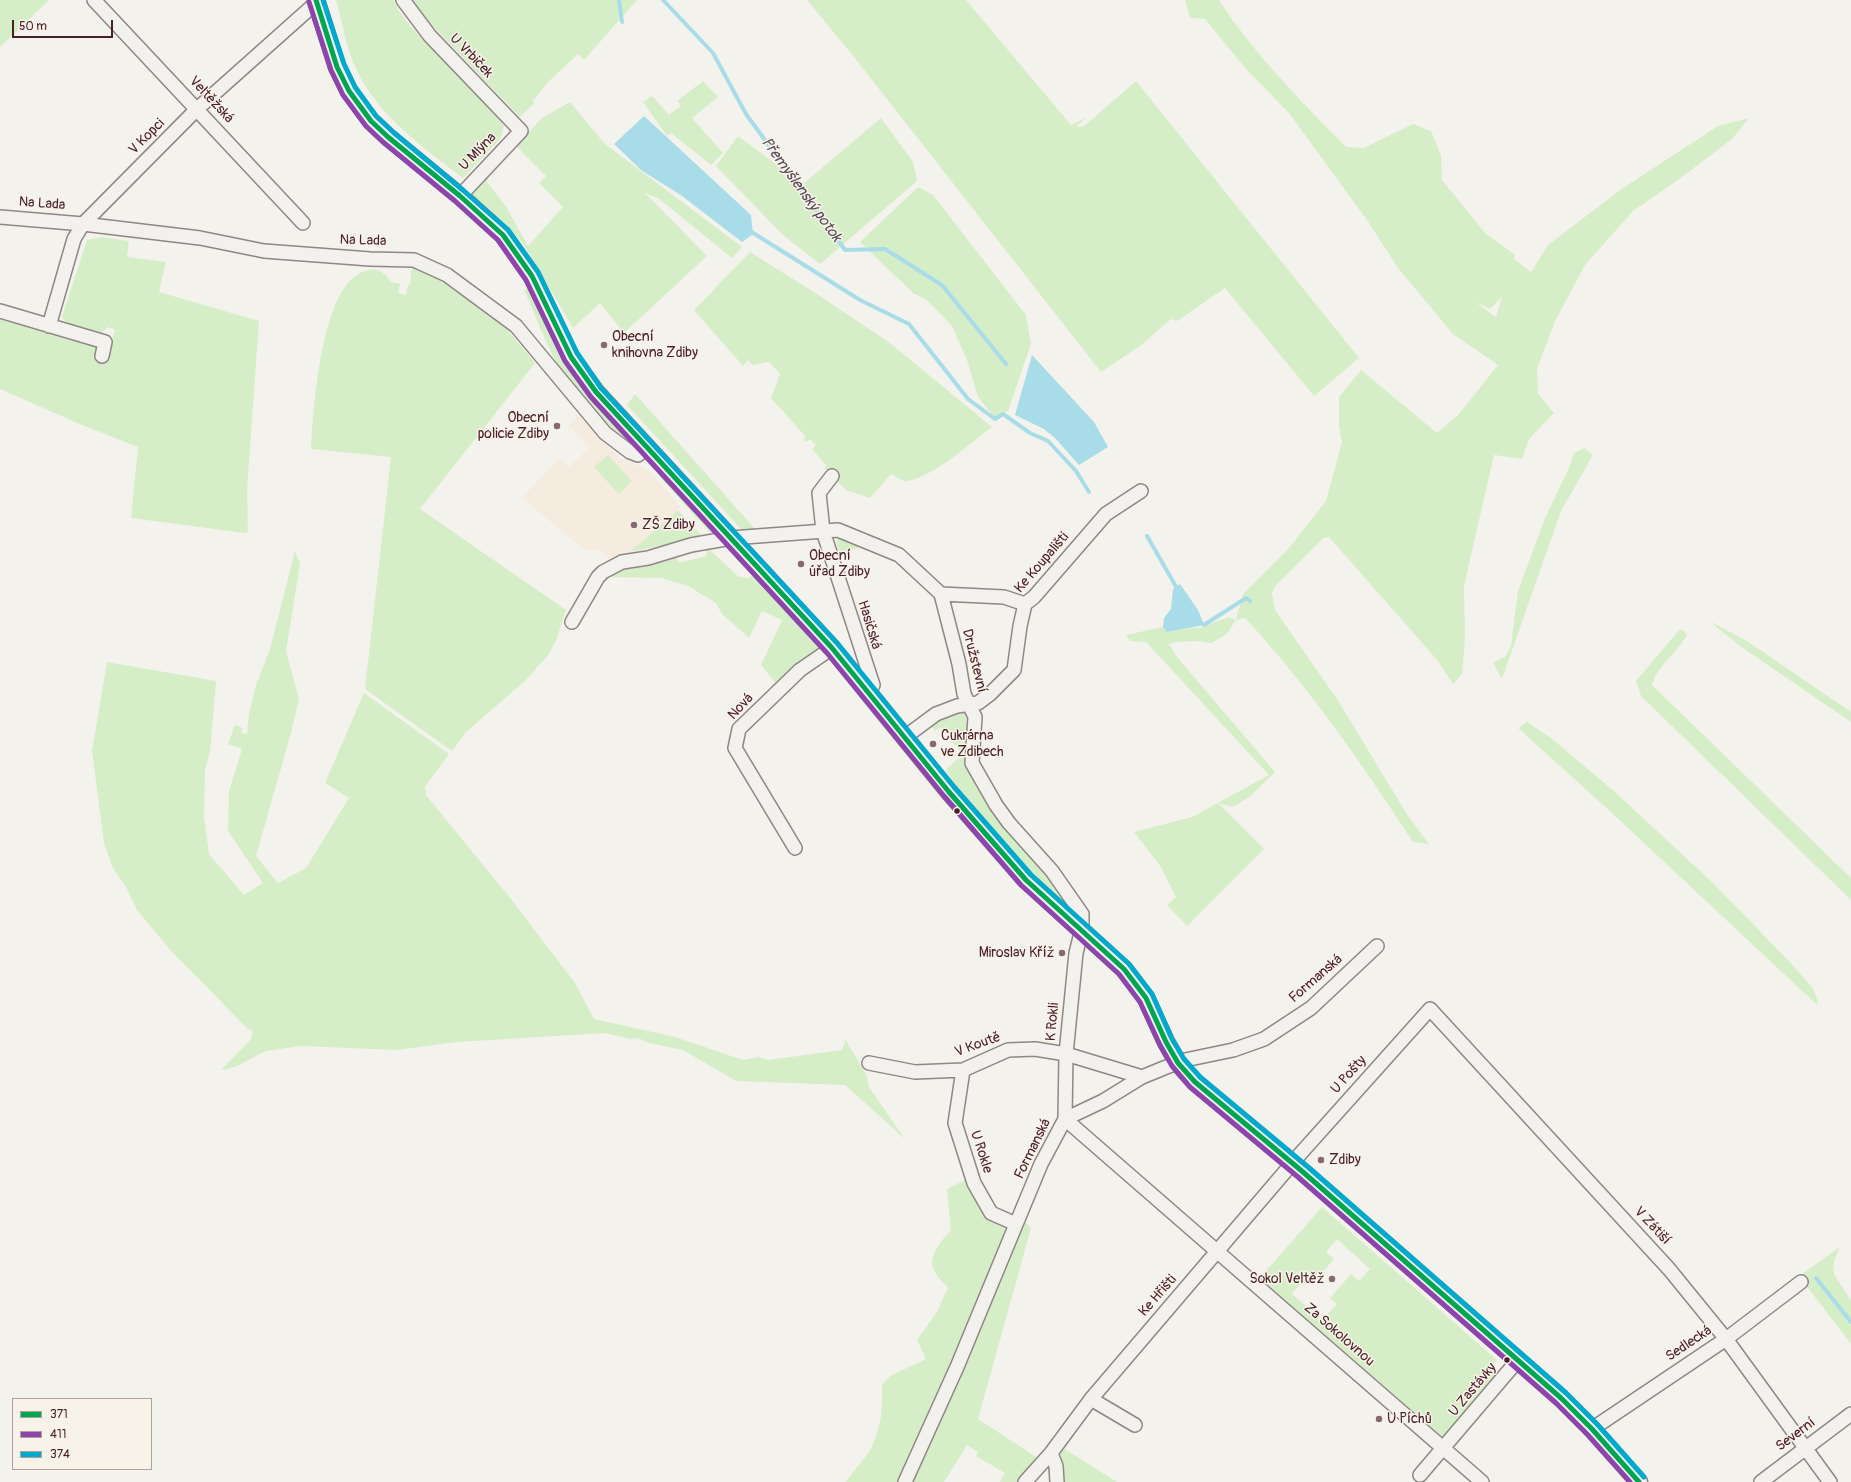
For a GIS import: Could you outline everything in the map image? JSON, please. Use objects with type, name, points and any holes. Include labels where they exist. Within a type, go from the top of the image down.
[{"type":"street","name":"Veltěžská","points":[[94,0],[303,223]]},
{"type":"street","name":"U Vrbiček","points":[[403,0],[430,36],[521,131]]},
{"type":"street","name":"V Kopci","points":[[49,326],[74,239],[83,224],[197,109],[317,1]]},
{"type":"street","points":[[317,1],[337,67],[349,90],[371,121],[460,196],[503,235],[519,255],[532,276],[571,357],[596,392],[832,648],[949,792],[1026,880],[1082,929],[1124,969],[1146,998],[1166,1042],[1178,1063],[1195,1082],[1293,1163],[1561,1398],[1592,1429],[1639,1482]]},
{"type":"street","name":"U Mlýna","points":[[460,196],[521,131]]},
{"type":"street","name":"Na Lada","points":[[0,217],[83,224],[200,238],[264,251],[370,259],[414,260],[428,265],[447,275],[516,326],[604,434],[630,452],[638,455],[647,447]]},
{"type":"street","points":[[0,311],[49,326],[107,337],[102,356]]},
{"type":"street","name":"Hasičská","points":[[832,476],[819,493],[823,531],[873,685],[869,693]]},
{"type":"street","name":"Ke Koupališti","points":[[905,737],[936,714],[957,706],[978,703],[990,694],[1014,670],[1020,626],[1025,604],[1034,597],[1106,514],[1141,492]]},
{"type":"street","points":[[572,622],[598,577],[603,572],[622,562],[648,558],[692,545],[731,538],[766,537],[838,530],[899,555],[941,594],[1004,597],[1025,604]]},
{"type":"street","name":"Družstevní","points":[[941,594],[959,664],[964,694],[968,704],[976,716],[972,764],[996,805],[1009,823],[1052,871],[1082,914],[1082,929]]},
{"type":"street","name":"Nová","points":[[795,848],[735,748],[739,729],[800,670],[832,648]]},
{"type":"street","name":"K Rokli","points":[[1065,1118],[1066,1054],[1076,953],[1082,929]]},
{"type":"street","name":"Formanská","points":[[905,1482],[957,1367],[1041,1164],[1065,1118],[1102,1101],[1142,1077],[1185,1060],[1233,1050],[1264,1039],[1311,1008],[1377,946]]},
{"type":"street","name":"U Pošty","points":[[1293,1163],[1430,1009]]},
{"type":"street","name":"V Zátiší","points":[[1430,1009],[1669,1269],[1726,1339],[1830,1482]]},
{"type":"street","name":"V Koutě","points":[[869,1063],[915,1072],[963,1070],[1008,1050],[1035,1049],[1066,1054],[1142,1077]]},
{"type":"street","name":"U Rokle","points":[[963,1070],[955,1123],[974,1183],[991,1213],[1016,1224]]},
{"type":"street","name":"Za Sokolovnou","points":[[1065,1118],[1445,1448],[1482,1482]]},
{"type":"street","name":"Ke Hřišti","points":[[1025,1482],[1051,1453],[1091,1399],[1293,1163]]},
{"type":"street","name":"Sedlecká","points":[[1592,1429],[1726,1339],[1801,1282]]},
{"type":"street","name":"U Zastávky","points":[[1420,1475],[1445,1448],[1518,1360]]},
{"type":"street","points":[[1091,1399],[1135,1425]]},
{"type":"street","name":"Severní","points":[[1761,1482],[1851,1414]]},
{"type":"street","points":[[1051,1453],[1056,1466],[1056,1482]]},
{"type":"shaded area","points":[[578,415],[619,458],[647,469],[681,507],[630,552],[610,561],[601,550],[586,551],[522,498],[559,458],[569,467],[590,447],[569,426]]},
{"type":"green space","points":[[0,0],[49,0],[0,47]]},
{"type":"green space","points":[[336,0],[394,0],[397,8],[410,26],[501,120],[504,127],[500,139],[463,178],[400,127],[373,97],[353,62]]},
{"type":"green space","points":[[411,0],[637,0],[584,60],[578,54],[546,84],[533,101],[534,103],[520,117],[421,14]]},
{"type":"green space","points":[[807,0],[966,0],[1071,125],[1087,117],[1076,126],[1083,127],[1136,81],[1359,358],[1314,396],[1225,288],[1177,321],[1171,319],[1140,346],[1101,372],[854,57]]},
{"type":"green space","points":[[1185,0],[1219,0],[1247,39],[1263,58],[1295,95],[1346,147],[1364,148],[1413,124],[1431,131],[1441,155],[1442,180],[1485,233],[1514,254],[1514,259],[1531,272],[1548,245],[1623,188],[1718,126],[1749,118],[1732,139],[1678,180],[1633,211],[1585,265],[1555,321],[1537,369],[1538,394],[1554,413],[1529,439],[1522,459],[1494,455],[1464,586],[1465,639],[1462,674],[1453,684],[1438,661],[1329,537],[1323,538],[1275,586],[1272,593],[1275,610],[1337,699],[1408,816],[1429,844],[1413,842],[1354,755],[1291,671],[1245,618],[1236,620],[1243,594],[1289,548],[1326,501],[1342,442],[1339,426],[1339,397],[1361,370],[1437,433],[1459,414],[1498,365],[1453,334],[1398,268],[1367,220],[1289,113],[1246,69],[1205,19],[1190,18]],"holes":[[[1502,297],[1496,317],[1475,302],[1490,309]]]},
{"type":"green space","points":[[703,81],[718,97],[692,118],[723,153],[711,165],[671,133],[667,136],[643,102],[652,96],[669,115],[681,106],[677,101]]},
{"type":"green space","points":[[570,102],[605,144],[742,247],[732,258],[658,198],[645,193],[707,256],[624,333],[600,303],[573,328],[522,242],[471,193],[489,174],[487,182],[505,205],[528,246],[563,207],[539,183],[546,176],[516,146],[542,118]]},
{"type":"green space","points":[[881,118],[913,162],[917,181],[820,264],[783,235],[716,166],[738,136],[803,184]]},
{"type":"green space","points":[[918,187],[933,195],[1026,315],[1031,344],[1008,411],[995,418],[978,397],[967,360],[952,326],[927,300],[913,293],[860,242]]},
{"type":"green space","points":[[101,237],[129,241],[127,257],[166,262],[159,292],[259,321],[247,490],[248,532],[245,533],[131,518],[138,447],[82,425],[0,389],[0,315],[92,344],[106,360],[115,330],[108,327],[102,332],[96,334],[85,332],[68,324],[62,317],[87,240]]},
{"type":"green space","points":[[750,252],[817,294],[890,343],[992,427],[941,466],[919,477],[904,481],[891,474],[870,498],[846,490],[824,468],[827,466],[812,449],[816,445],[810,439],[806,442],[803,439],[806,437],[771,398],[780,374],[769,362],[753,365],[748,360],[743,366],[694,310]]},
{"type":"green space","points":[[412,266],[434,275],[496,316],[535,363],[420,509],[566,610],[557,638],[549,654],[526,680],[465,733],[452,751],[365,689],[391,457],[311,449],[317,379],[322,350],[329,323],[338,299],[350,281],[369,270],[380,271],[391,282],[400,284],[398,293],[406,295],[408,285],[410,285]]},
{"type":"green space","points":[[528,289],[560,354],[582,388],[631,441],[630,443],[627,443],[598,416],[580,396],[564,374],[548,345],[524,290]]},
{"type":"green space","points":[[635,394],[755,529],[741,529],[627,405]]},
{"type":"green space","points":[[1584,448],[1593,455],[1561,511],[1502,679],[1493,663],[1506,656],[1511,645],[1518,591],[1545,518],[1569,468],[1574,453]]},
{"type":"green space","points":[[608,455],[632,481],[619,494],[594,467]]},
{"type":"green space","points":[[658,470],[711,526],[711,534],[658,475]]},
{"type":"green space","points":[[678,510],[703,537],[630,552]]},
{"type":"green space","points":[[840,538],[863,545],[840,556],[836,540]]},
{"type":"green space","points":[[708,548],[739,577],[748,578],[754,575],[819,645],[817,651],[793,666],[777,685],[761,665],[782,620],[762,611],[749,638],[722,614],[716,603],[688,586],[662,578],[606,577],[617,569],[675,554],[679,563],[706,556]]},
{"type":"green space","points":[[295,551],[300,564],[286,651],[299,699],[291,733],[256,856],[278,883],[306,868],[349,798],[325,783],[364,693],[449,754],[424,788],[427,792],[425,794],[511,899],[575,983],[594,1019],[675,1037],[743,1060],[759,1057],[768,1060],[842,1050],[845,1042],[844,1037],[867,1076],[869,1087],[905,1139],[845,1085],[736,1081],[683,1050],[649,1043],[638,1038],[630,1039],[605,1033],[457,1042],[397,1050],[301,1046],[266,1051],[235,1067],[221,1070],[252,1038],[252,1030],[248,1029],[172,952],[137,910],[126,887],[113,868],[104,843],[92,751],[107,662],[216,681],[210,752],[205,770],[204,816],[209,854],[244,895],[263,883],[228,831],[229,791],[242,749],[228,744],[235,725],[243,728],[241,732],[247,734],[249,714],[256,685],[270,649]]},
{"type":"green space","points":[[1229,617],[1236,620],[1226,635],[1211,643],[1197,641],[1176,642],[1169,644],[1177,657],[1275,772],[1249,797],[1233,807],[1218,803],[1264,849],[1187,926],[1167,905],[1176,897],[1161,867],[1134,832],[1192,817],[1269,775],[1146,642],[1130,641],[1126,635],[1163,627],[1168,632],[1199,628]]},
{"type":"green space","points":[[1709,621],[1747,641],[1851,712],[1851,722],[1740,646]]},
{"type":"green space","points":[[1680,629],[1687,635],[1658,672],[1652,685],[1851,878],[1851,900],[1641,696],[1636,681]]},
{"type":"green space","points":[[962,711],[965,714],[974,773],[1076,915],[1036,880],[958,791],[946,771],[948,767],[963,755],[940,727],[935,731],[928,723]]},
{"type":"green space","points":[[1527,722],[1551,738],[1616,793],[1712,882],[1813,988],[1818,1002],[1816,1004],[1613,814],[1518,728]]},
{"type":"green space","points":[[967,1179],[985,1214],[1023,1220],[1031,1228],[978,1419],[1041,1460],[1022,1482],[1000,1482],[1005,1473],[976,1456],[978,1452],[967,1445],[944,1482],[846,1482],[869,1452],[879,1428],[882,1403],[882,1385],[890,1376],[926,1359],[917,1340],[937,1312],[948,1287],[936,1274],[932,1261],[936,1249],[951,1230],[947,1189]]},
{"type":"green space","points":[[1322,1207],[1497,1360],[1492,1365],[1499,1371],[1443,1437],[1259,1279]],"holes":[[[1337,1239],[1370,1269],[1359,1281],[1351,1274],[1330,1298],[1337,1304],[1322,1320],[1292,1294],[1306,1277],[1313,1283],[1334,1259],[1326,1252]]]},
{"type":"green space","points":[[1840,1247],[1835,1258],[1833,1270],[1835,1276],[1851,1300],[1851,1344],[1799,1276]]},
{"type":"green space","points":[[1062,1447],[1065,1449],[1117,1482],[1057,1482]]},
{"type":"water","points":[[644,116],[751,215],[753,234],[742,242],[682,196],[641,170],[614,144]]},
{"type":"water","points":[[1032,355],[1094,422],[1108,447],[1079,465],[1055,438],[1044,429],[1015,415]]},
{"type":"water","points":[[1180,584],[1198,610],[1204,625],[1167,632],[1163,627],[1164,618],[1171,609],[1173,589]]},
{"type":"waterway","points":[[619,0],[622,22]]},
{"type":"waterway","name":"Přemyšlenský potok","points":[[663,0],[713,53],[746,114],[845,250],[885,249],[942,285],[1006,364]]},
{"type":"waterway","name":"Přemyšlenský potok","points":[[750,231],[860,300],[909,324],[968,399],[995,419],[1003,414],[1030,433],[1048,441],[1076,471],[1089,492]]},
{"type":"waterway","name":"Přemyšlenský potok","points":[[1147,536],[1178,590]]},
{"type":"waterway","name":"Přemyšlenský potok","points":[[1200,622],[1204,625],[1246,598],[1250,601]]},
{"type":"waterway","name":"Přemyšlenský potok","points":[[1816,1278],[1851,1322]]},
{"type":"transit line","name":"371","points":[[316,0],[337,67],[349,91],[371,121],[388,137],[460,196],[503,235],[532,276],[571,357],[596,392],[832,648],[949,792],[1026,880],[1124,969],[1146,998],[1166,1042],[1178,1063],[1195,1082],[1303,1172],[1561,1398],[1592,1429],[1639,1482]]},
{"type":"transit line","name":"374","points":[[323,0],[344,64],[355,87],[376,116],[508,230],[538,272],[577,353],[601,388],[837,643],[954,787],[1031,875],[1129,964],[1152,994],[1172,1039],[1184,1059],[1200,1077],[1308,1167],[1566,1393],[1597,1424],[1644,1477]]},
{"type":"transit line","name":"411","points":[[309,2],[331,70],[343,95],[366,126],[383,142],[455,201],[498,240],[526,280],[565,361],[591,397],[827,653],[944,796],[1021,885],[1119,974],[1140,1002],[1160,1045],[1172,1066],[1190,1087],[1298,1177],[1556,1403],[1587,1434],[1630,1482]]},
{"type":"place","name":"Obecní knihovna Zdiby","points":[[604,345]]},
{"type":"place","name":"Obecní policie Zdiby","points":[[557,426]]},
{"type":"place","name":"ZŠ Zdiby","points":[[634,525]]},
{"type":"place","name":"Obecní úřad Zdiby","points":[[801,564]]},
{"type":"place","name":"Cukrárna ve Zdibech","points":[[933,744]]},
{"type":"place","name":"Miroslav Kříž","points":[[1062,953]]},
{"type":"place","name":"Zdiby","points":[[1321,1160]]},
{"type":"place","name":"Sokol Veltěž","points":[[1332,1279]]},
{"type":"place","name":"U Píchů","points":[[1379,1419]]}]
